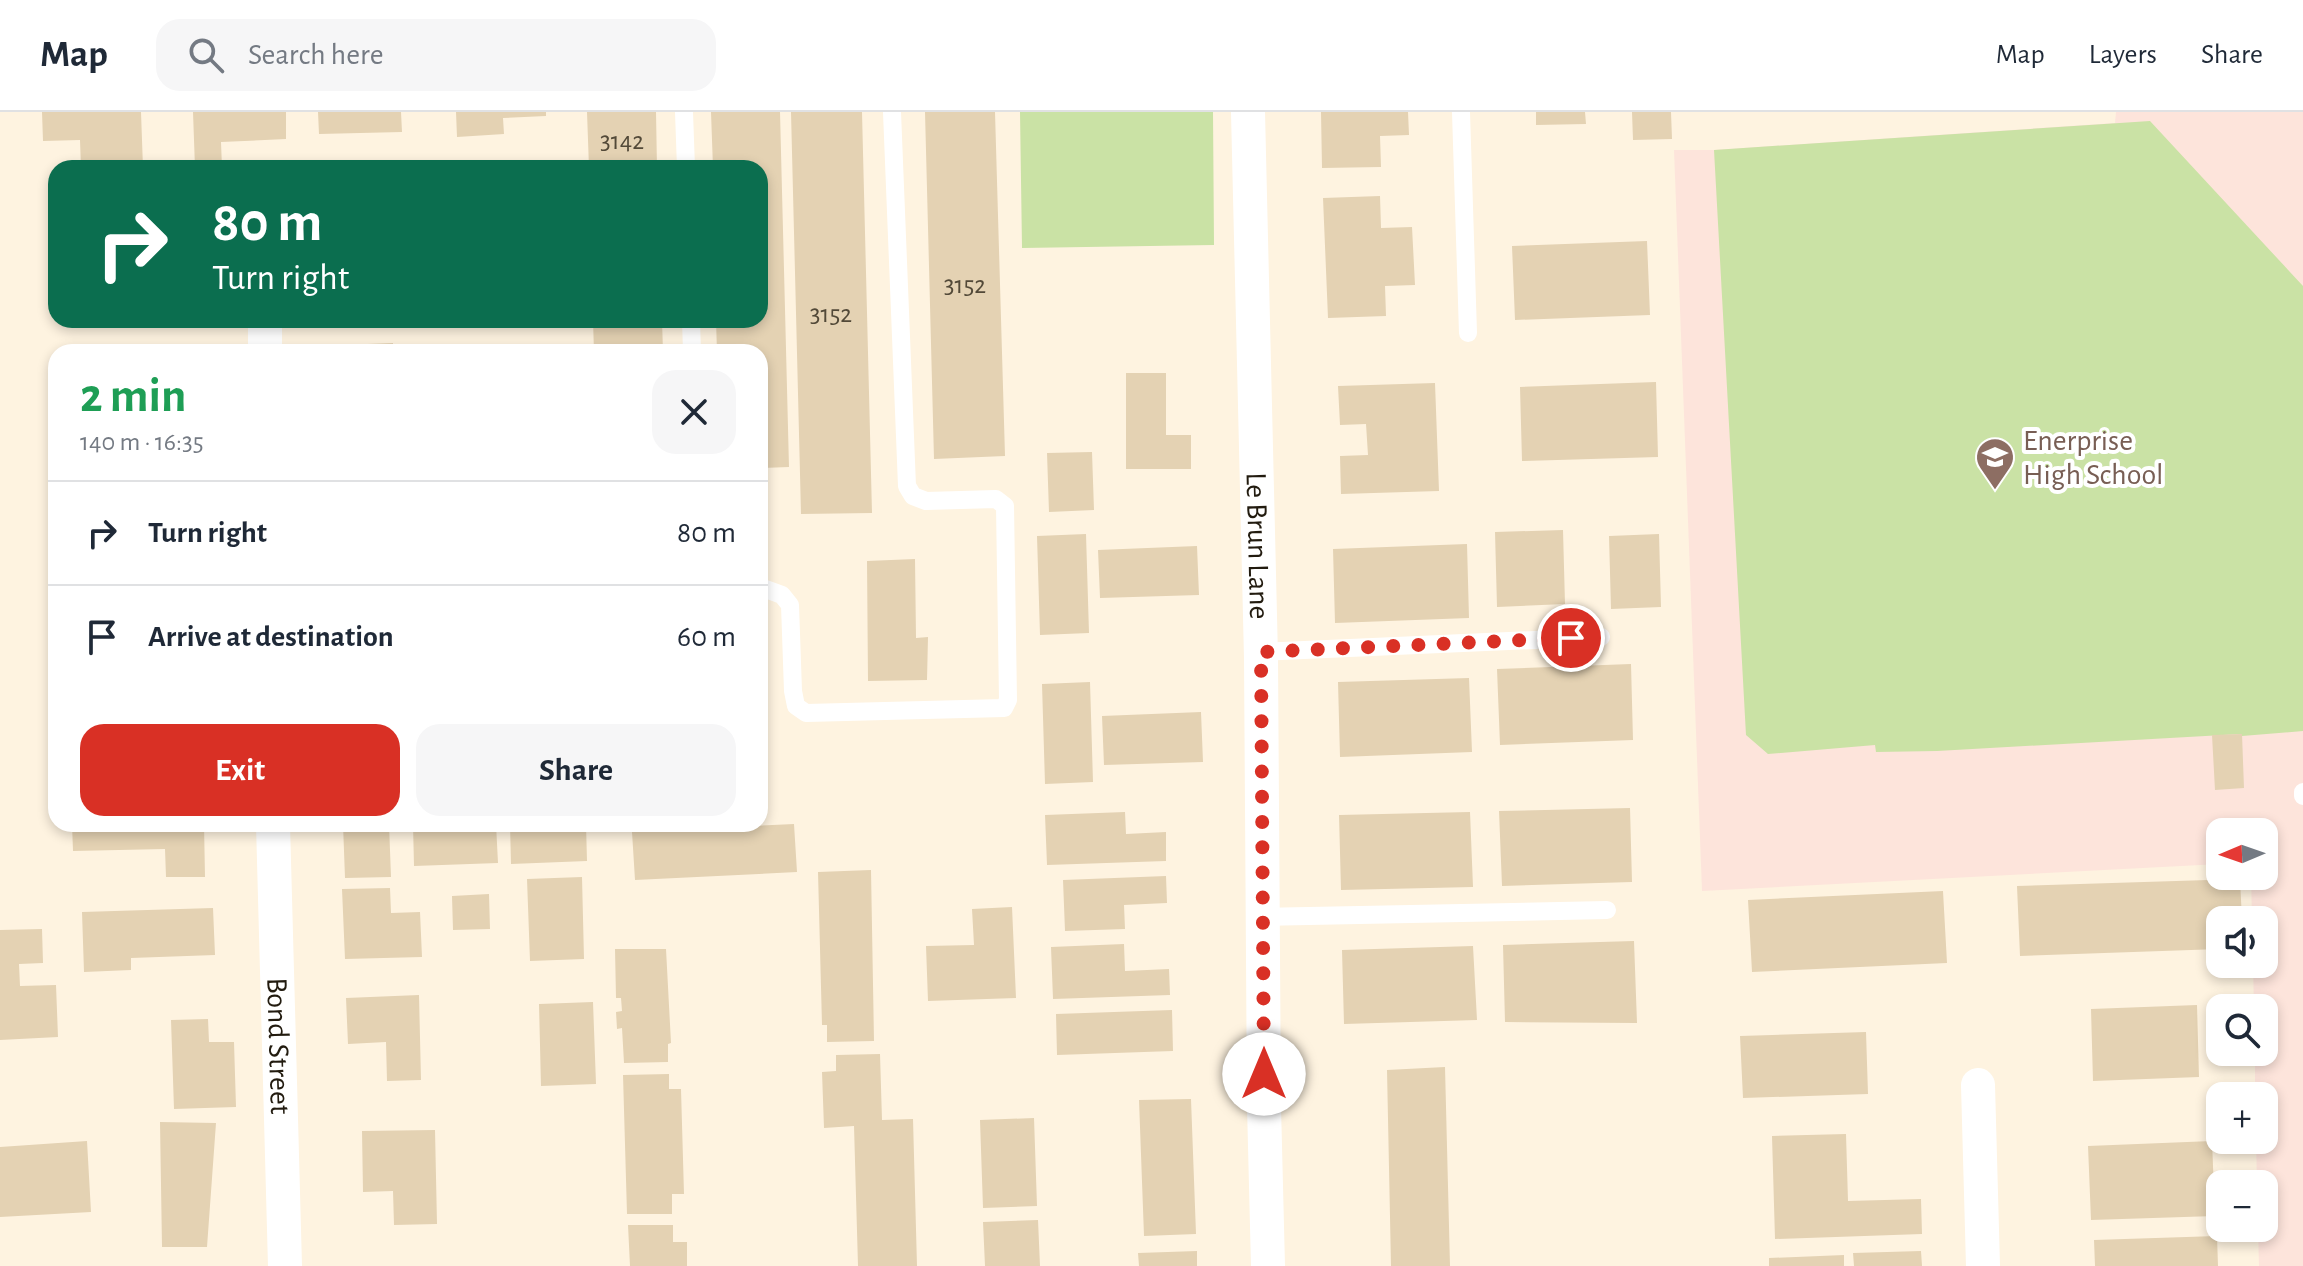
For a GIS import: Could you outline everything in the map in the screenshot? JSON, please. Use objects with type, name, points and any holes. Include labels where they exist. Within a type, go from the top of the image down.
[{"type":"street","name":"Le Brun Lane","points":[[1248,112],[1261,652],[1268,1266]]},
{"type":"street","name":"Bond Street","points":[[273,832],[285,1266]]},
{"type":"street","points":[[1978,1085],[1983,1266]]},
{"type":"lane","points":[[684,112],[686,160]]},
{"type":"lane","points":[[768,590],[782,595],[790,605],[793,691],[796,706],[806,713],[1004,708],[1008,700],[1005,506],[996,499],[926,501],[913,496],[907,486],[892,112]]},
{"type":"lane","points":[[1461,112],[1468,333]]},
{"type":"lane","points":[[1261,652],[1601,637]]},
{"type":"lane","points":[[1263,917],[1607,910]]},
{"type":"shaded area","name":"Enerprise High School","points":[[2116,112],[2303,112],[2303,1266],[2259,1266],[2258,1242],[2278,1242],[2278,1170],[2257,1170],[2256,1154],[2278,1154],[2278,1082],[2255,1082],[2255,1066],[2278,1066],[2278,994],[2254,994],[2253,978],[2278,978],[2278,906],[2252,906],[2251,890],[2278,890],[2278,818],[2206,818],[2206,865],[1702,891],[1674,150],[1714,150],[2115,123]]},
{"type":"green space","points":[[1020,112],[1213,112],[1214,245],[1022,248]]},
{"type":"green space","name":"Enerprise High School","points":[[2150,121],[2303,286],[2303,731],[1937,751],[1876,752],[1875,745],[1768,754],[1746,735],[1714,150]]},
{"type":"building","points":[[42,112],[141,112],[143,160],[81,160],[80,140],[43,141]]},
{"type":"building","points":[[193,112],[286,112],[286,139],[221,142],[222,160],[195,160]]},
{"type":"building","points":[[318,112],[401,112],[402,132],[319,134]]},
{"type":"building","points":[[456,112],[546,112],[546,116],[503,118],[504,134],[457,137]]},
{"type":"building","points":[[587,112],[656,112],[657,160],[589,160]]},
{"type":"building","points":[[711,112],[780,112],[789,467],[768,468],[768,344],[717,344],[716,328],[768,328],[768,160],[713,160]]},
{"type":"building","points":[[791,112],[862,112],[872,513],[801,514]]},
{"type":"building","points":[[925,112],[995,112],[1005,456],[934,459]]},
{"type":"building","points":[[1321,112],[1408,112],[1409,135],[1380,136],[1381,167],[1322,168]]},
{"type":"building","points":[[1536,112],[1585,112],[1586,124],[1536,125]]},
{"type":"building","points":[[1632,112],[1671,112],[1672,139],[1633,140]]},
{"type":"building","points":[[1380,196],[1381,228],[1412,227],[1415,285],[1385,286],[1386,316],[1328,318],[1323,198]]},
{"type":"building","points":[[1647,241],[1650,315],[1515,320],[1512,246]]},
{"type":"building","points":[[593,328],[662,328],[663,344],[594,344]]},
{"type":"building","points":[[1126,373],[1166,373],[1166,435],[1191,435],[1191,469],[1126,469]]},
{"type":"building","points":[[1656,382],[1658,457],[1522,461],[1520,387]]},
{"type":"building","points":[[1435,383],[1439,491],[1341,494],[1340,456],[1368,455],[1366,424],[1340,425],[1338,386]]},
{"type":"building","points":[[1092,452],[1094,510],[1049,512],[1047,453]]},
{"type":"building","points":[[1563,530],[1565,604],[1497,607],[1495,532]]},
{"type":"building","points":[[1086,534],[1089,633],[1040,635],[1037,536]]},
{"type":"building","points":[[1659,534],[1661,607],[1611,609],[1609,536]]},
{"type":"building","points":[[1467,544],[1469,618],[1335,623],[1333,549]]},
{"type":"building","points":[[1197,546],[1199,595],[1100,598],[1098,550]]},
{"type":"building","points":[[915,559],[916,638],[928,637],[927,680],[868,681],[867,561]]},
{"type":"building","points":[[1631,664],[1633,740],[1500,745],[1497,669]]},
{"type":"building","points":[[1469,678],[1472,752],[1340,757],[1338,682]]},
{"type":"building","points":[[1090,682],[1093,782],[1045,784],[1042,684]]},
{"type":"building","points":[[1201,712],[1203,762],[1104,765],[1102,716]]},
{"type":"building","points":[[2242,734],[2244,788],[2215,790],[2212,735]]},
{"type":"building","points":[[1630,808],[1632,882],[1502,886],[1499,811]]},
{"type":"building","points":[[1125,812],[1126,834],[1166,832],[1166,861],[1047,865],[1045,815]]},
{"type":"building","points":[[1470,812],[1473,887],[1341,890],[1339,815]]},
{"type":"building","points":[[794,824],[797,872],[635,880],[632,832],[768,832],[768,825]]},
{"type":"building","points":[[72,832],[204,832],[205,877],[166,877],[165,849],[73,851]]},
{"type":"building","points":[[343,832],[389,832],[391,877],[345,878]]},
{"type":"building","points":[[413,832],[496,832],[498,863],[414,866]]},
{"type":"building","points":[[510,832],[586,832],[587,861],[511,864]]},
{"type":"building","points":[[871,870],[874,1041],[827,1042],[827,1025],[822,1025],[818,872]]},
{"type":"building","points":[[1166,876],[1167,903],[1124,905],[1125,929],[1065,931],[1063,880]]},
{"type":"building","points":[[582,877],[584,959],[530,961],[527,879]]},
{"type":"building","points":[[2206,880],[2206,890],[2241,890],[2241,906],[2206,906],[2206,949],[2020,956],[2017,886]]},
{"type":"building","points":[[390,888],[391,913],[420,912],[422,957],[345,959],[342,889]]},
{"type":"building","points":[[1943,891],[1947,963],[1752,972],[1748,900]]},
{"type":"building","points":[[489,894],[490,929],[453,930],[452,896]]},
{"type":"building","points":[[1012,907],[1016,998],[928,1001],[926,946],[974,945],[972,909]]},
{"type":"building","points":[[213,908],[215,955],[131,958],[131,970],[84,972],[82,912]]},
{"type":"building","points":[[42,929],[43,963],[19,964],[20,986],[56,985],[58,1037],[0,1040],[0,930]]},
{"type":"building","points":[[1634,941],[1637,1023],[1505,1022],[1503,945]]},
{"type":"building","points":[[1124,944],[1125,971],[1169,969],[1170,995],[1053,999],[1051,947]]},
{"type":"building","points":[[1473,946],[1477,1020],[1344,1024],[1342,950]]},
{"type":"building","points":[[615,949],[666,949],[671,1043],[668,1044],[668,1062],[624,1063],[622,1028],[617,1029],[616,1012],[622,1011],[621,998],[616,998]]},
{"type":"building","points":[[419,995],[421,1080],[387,1081],[386,1042],[348,1044],[346,998]]},
{"type":"building","points":[[593,1002],[596,1084],[541,1086],[539,1004]]},
{"type":"building","points":[[2197,1005],[2199,1077],[2093,1081],[2091,1009]]},
{"type":"building","points":[[1172,1010],[1173,1051],[1057,1055],[1056,1014]]},
{"type":"building","points":[[208,1019],[209,1042],[234,1042],[236,1107],[174,1109],[171,1020]]},
{"type":"building","points":[[1866,1032],[1868,1094],[1743,1098],[1740,1036]]},
{"type":"building","points":[[880,1054],[882,1120],[913,1119],[917,1266],[858,1266],[854,1126],[824,1128],[822,1072],[836,1071],[836,1055]]},
{"type":"building","points":[[1445,1067],[1450,1266],[1391,1266],[1387,1070]]},
{"type":"building","points":[[669,1074],[669,1089],[681,1089],[684,1194],[672,1194],[672,1214],[627,1214],[623,1075]]},
{"type":"building","points":[[1191,1099],[1196,1234],[1144,1236],[1139,1100]]},
{"type":"building","points":[[1034,1118],[1037,1206],[983,1208],[980,1120]]},
{"type":"building","points":[[160,1122],[216,1123],[207,1247],[162,1247]]},
{"type":"building","points":[[435,1130],[437,1224],[394,1225],[393,1191],[363,1192],[362,1131]]},
{"type":"building","points":[[1846,1134],[1848,1201],[1921,1199],[1922,1234],[1775,1239],[1772,1136]]},
{"type":"building","points":[[87,1141],[91,1212],[0,1217],[0,1147]]},
{"type":"building","points":[[2206,1141],[2206,1154],[2213,1154],[2213,1170],[2206,1170],[2206,1216],[2091,1220],[2088,1146]]},
{"type":"building","points":[[1038,1220],[1040,1266],[985,1266],[983,1222]]},
{"type":"building","points":[[628,1225],[673,1225],[673,1242],[687,1242],[687,1266],[630,1266]]},
{"type":"building","points":[[2206,1236],[2206,1242],[2217,1242],[2218,1266],[2095,1266],[2094,1240]]},
{"type":"building","points":[[1197,1251],[1197,1266],[1139,1266],[1138,1253]]},
{"type":"building","points":[[1921,1251],[1922,1266],[1854,1266],[1853,1253]]},
{"type":"building","points":[[1844,1255],[1844,1266],[1769,1266],[1769,1258]]},
{"type":"place","name":"Enerprise High School","points":[[1995,491]]},
{"type":"route","points":[[1264,1074],[1261,652],[1571,638]]}]
